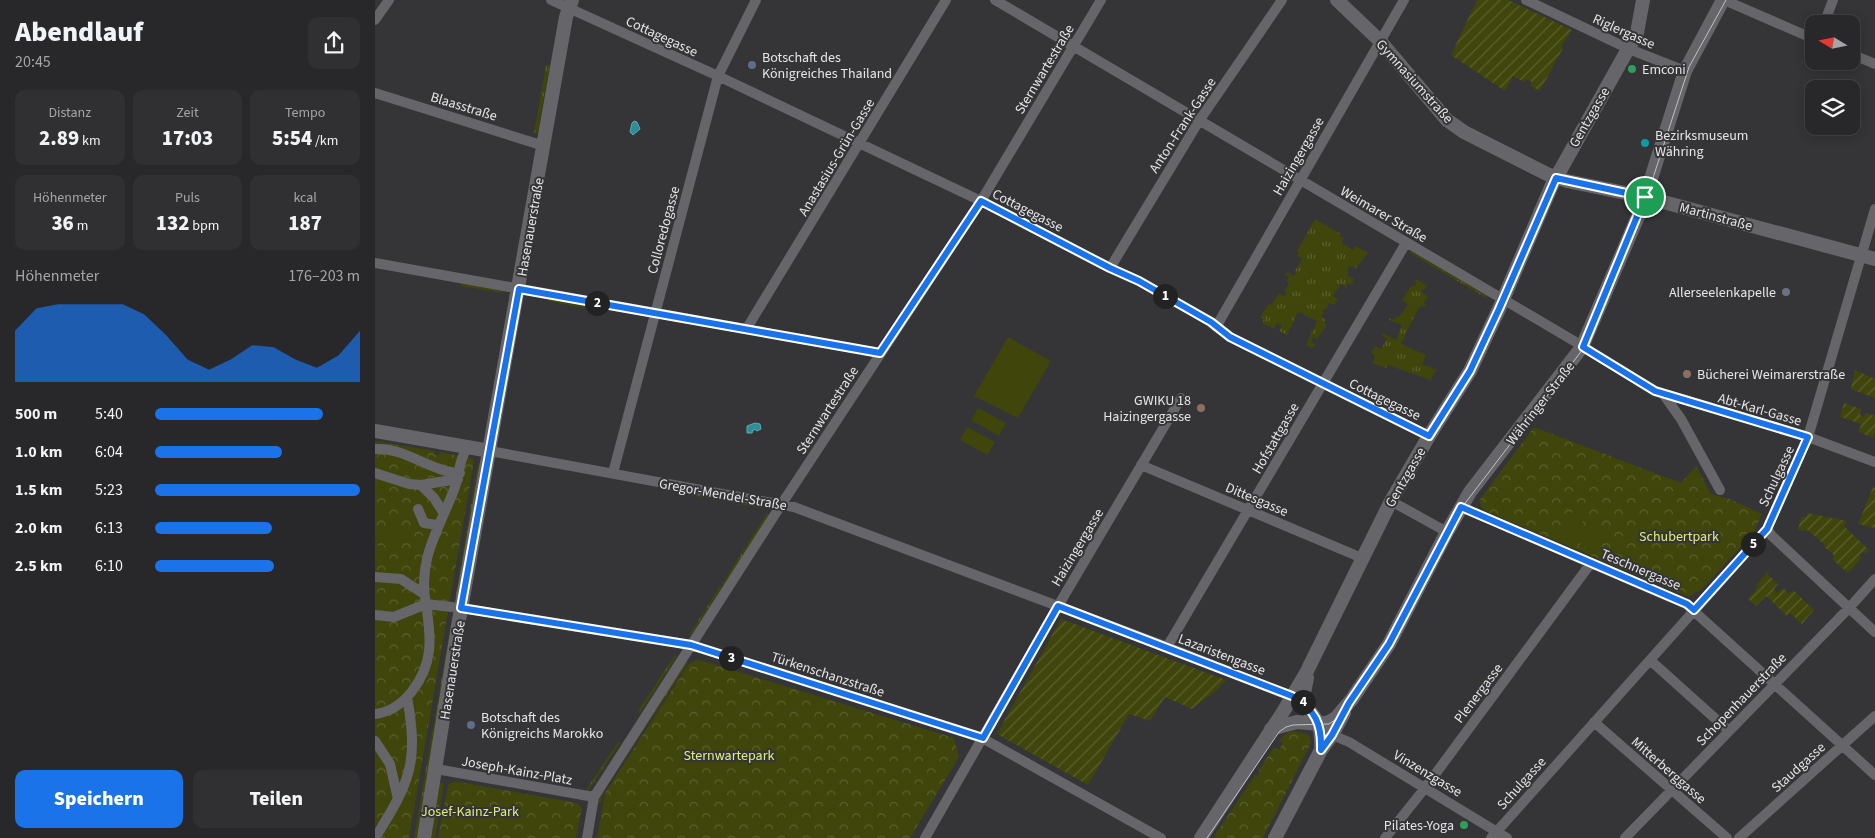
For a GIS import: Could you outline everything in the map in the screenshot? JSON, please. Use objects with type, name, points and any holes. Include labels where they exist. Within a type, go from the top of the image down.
[{"type":"main road","name":"Gymnasiumstraße","points":[[1337,0],[1380,41],[1447,120],[1464,132],[1556,178]]},
{"type":"main road","name":"Gentzgasse","points":[[1297,699],[1307,681],[1306,672],[1391,502],[1429,436],[1470,371],[1556,178],[1637,33],[1643,0]]},
{"type":"main road","name":"Währinger Straße","points":[[1275,838],[1321,750],[1332,735],[1349,703],[1389,644],[1461,507],[1484,474],[1583,347],[1645,197],[1685,71],[1723,0]]},
{"type":"main road","name":"Hasenauerstraße","points":[[424,838],[436,769],[457,608],[490,451],[570,4]]},
{"type":"main road","name":"Martinstraße","points":[[1556,178],[1645,197],[1875,260]]},
{"type":"main road","name":"Gregor-Mendel-Straße","points":[[375,431],[490,451]]},
{"type":"main road","points":[[1201,838],[1271,730],[1297,699],[1319,724],[1321,750]]},
{"type":"main road","name":"Währinger Straße","points":[[1319,724],[1336,718],[1349,703]]},
{"type":"main road","points":[[1271,730],[1297,722],[1319,724]]},
{"type":"street","points":[[375,20],[389,0]]},
{"type":"street","name":"Cottagegasse","points":[[551,0],[570,4],[981,201],[1110,268],[1139,281],[1216,326],[1230,337],[1429,436]]},
{"type":"street","name":"Colloredogasse","points":[[613,473],[718,76],[757,0]]},
{"type":"street","name":"Anastasius-Grün-Gasse","points":[[747,328],[946,0]]},
{"type":"street","name":"Weimarer Straße","points":[[995,0],[1664,395],[1681,419],[1720,490]]},
{"type":"street","name":"Sternwartestraße","points":[[587,838],[594,797],[781,505],[981,201],[1101,0]]},
{"type":"street","name":"Anton-Frank-Gasse","points":[[1110,268],[1199,121],[1282,0]]},
{"type":"street","name":"Haizingergasse","points":[[1216,326],[1404,0]]},
{"type":"street","name":"Riglergasse","points":[[1526,0],[1629,49],[1685,71]]},
{"type":"street","points":[[1723,0],[1805,35]]},
{"type":"street","points":[[1827,15],[1833,0]]},
{"type":"street","points":[[1860,58],[1875,64]]},
{"type":"street","name":"Blaasstraße","points":[[375,93],[544,146]]},
{"type":"street","name":"Schulgasse","points":[[1494,835],[1767,529],[1808,437],[1875,209]]},
{"type":"street","name":"Hofstattgasse","points":[[1167,647],[1406,243]]},
{"type":"street","points":[[375,263],[880,353]]},
{"type":"street","name":"Abt-Karl-Gasse","points":[[1664,395],[1808,437],[1875,462]]},
{"type":"street","name":"Haizingergasse","points":[[925,838],[1058,606],[1181,398]]},
{"type":"street","points":[[375,449],[404,454],[459,476]]},
{"type":"street","name":"Gregor-Mendel-Straße","points":[[490,451],[794,506],[1058,606]]},
{"type":"street","points":[[375,714],[388,710],[407,697],[425,670],[429,649],[425,599],[426,562],[437,525],[459,476],[464,454]]},
{"type":"street","name":"Dittesgasse","points":[[1141,465],[1362,558]]},
{"type":"street","points":[[375,473],[409,484],[421,485],[459,476]]},
{"type":"street","points":[[421,485],[434,498],[443,512]]},
{"type":"street","points":[[1391,502],[1447,532]]},
{"type":"street","name":"Teschnergasse","points":[[1461,507],[1687,604],[1875,775]]},
{"type":"street","points":[[418,509],[424,523],[437,525]]},
{"type":"street","points":[[1767,529],[1768,533],[1875,632]]},
{"type":"street","name":"Plenergasse","points":[[1385,838],[1425,788],[1591,563]]},
{"type":"street","points":[[375,576],[405,580],[425,599]]},
{"type":"street","name":"Schopenhauerstraße","points":[[1625,838],[1849,608],[1875,578]]},
{"type":"street","points":[[375,615],[393,617],[425,599]]},
{"type":"street","name":"Türkenschanzstraße","points":[[425,599],[457,608],[691,645],[983,738],[1161,838]]},
{"type":"street","name":"Lazaristengasse","points":[[1058,606],[1297,699]]},
{"type":"street","points":[[1650,660],[1729,731]]},
{"type":"street","points":[[375,838],[399,799],[409,774],[413,752],[413,729],[407,697]]},
{"type":"street","name":"Staudgasse","points":[[1739,838],[1875,716]]},
{"type":"street","name":"Mitterberggasse","points":[[1594,722],[1727,838]]},
{"type":"street","name":"Vinzenzgasse","points":[[1332,735],[1349,742],[1425,788],[1494,835],[1507,838]]},
{"type":"street","points":[[375,741],[390,764],[399,799]]},
{"type":"street","name":"Joseph-Kainz-Platz","points":[[436,769],[594,797]]},
{"type":"green space","points":[[1477,0],[1508,0],[1572,30],[1561,47],[1563,48],[1540,91],[1530,86],[1532,82],[1526,79],[1524,82],[1513,76],[1505,91],[1451,55]]},
{"type":"green space","points":[[546,65],[550,65],[539,124],[542,125],[540,134],[534,133]]},
{"type":"green space","points":[[1315,219],[1341,234],[1340,236],[1344,238],[1342,243],[1353,250],[1356,246],[1368,253],[1356,268],[1350,266],[1347,269],[1349,271],[1347,275],[1354,279],[1351,285],[1348,283],[1346,287],[1341,284],[1333,296],[1338,299],[1334,305],[1329,303],[1326,310],[1322,311],[1324,312],[1321,317],[1326,320],[1324,323],[1327,325],[1317,339],[1313,337],[1311,342],[1316,345],[1312,348],[1306,345],[1317,321],[1298,312],[1287,335],[1279,331],[1282,325],[1277,323],[1274,329],[1262,323],[1264,319],[1260,317],[1279,293],[1284,296],[1286,293],[1284,290],[1289,284],[1287,281],[1289,277],[1285,275],[1287,272],[1294,276],[1296,273],[1295,271],[1302,259],[1297,256],[1299,253],[1297,251]]},
{"type":"green space","points":[[1411,251],[1487,296],[1486,298],[1410,253]]},
{"type":"green space","points":[[1415,278],[1427,286],[1421,292],[1428,296],[1424,303],[1425,307],[1421,306],[1418,309],[1401,344],[1426,355],[1422,364],[1437,370],[1430,380],[1388,365],[1386,368],[1372,363],[1376,356],[1371,353],[1375,346],[1381,349],[1387,339],[1382,336],[1383,333],[1396,340],[1402,325],[1389,320],[1390,318],[1394,320],[1397,316],[1399,317],[1408,304],[1402,300],[1410,287],[1416,285]]},
{"type":"green space","points":[[462,283],[503,291],[503,293],[461,286]]},
{"type":"green space","points":[[548,299],[591,306],[590,309],[548,301]]},
{"type":"green space","points":[[1008,337],[1051,361],[1018,418],[974,396]]},
{"type":"green space","points":[[1855,370],[1875,379],[1875,398],[1851,389]]},
{"type":"green space","points":[[1844,403],[1861,409],[1860,415],[1864,417],[1866,413],[1875,416],[1873,438],[1859,432],[1861,424],[1840,417]]},
{"type":"green space","points":[[978,408],[1006,423],[999,436],[971,420]]},
{"type":"green space","points":[[967,427],[995,442],[987,455],[960,440]]},
{"type":"green space","name":"Schubertpark","points":[[1534,427],[1681,483],[1696,466],[1711,494],[1732,500],[1762,514],[1754,532],[1748,539],[1700,591],[1689,597],[1483,510],[1479,501]]},
{"type":"green space","points":[[375,441],[435,451],[434,454],[439,455],[440,452],[471,458],[474,461],[409,838],[375,838]]},
{"type":"green space","points":[[482,462],[475,485],[478,486],[457,604],[454,605],[478,463]]},
{"type":"green space","points":[[1873,487],[1875,488],[1875,528],[1858,524]]},
{"type":"green space","points":[[663,488],[765,507],[765,509],[663,490]]},
{"type":"green space","points":[[1571,512],[1584,518],[1574,540],[1562,535]]},
{"type":"green space","points":[[767,513],[769,515],[724,585],[722,584]]},
{"type":"green space","points":[[1808,513],[1847,521],[1844,526],[1869,550],[1866,554],[1864,552],[1860,554],[1861,559],[1848,573],[1832,559],[1834,555],[1824,547],[1825,545],[1806,529],[1805,531],[1798,530],[1801,517],[1806,517]]},
{"type":"green space","points":[[1590,521],[1604,527],[1594,550],[1580,545]]},
{"type":"green space","points":[[390,524],[406,540],[394,554],[377,538]]},
{"type":"green space","points":[[375,542],[388,557],[375,568]]},
{"type":"green space","points":[[1768,571],[1768,575],[1778,584],[1774,589],[1777,593],[1783,588],[1789,594],[1793,590],[1814,610],[1802,624],[1790,613],[1787,616],[1766,596],[1756,606],[1748,599],[1758,587],[1756,585]]},
{"type":"green space","points":[[720,586],[722,587],[691,635],[689,635]]},
{"type":"green space","points":[[453,612],[456,612],[417,838],[414,838]]},
{"type":"green space","points":[[1061,619],[1226,680],[1217,690],[1192,709],[1165,697],[1150,721],[1129,714],[1088,785],[997,734]]},
{"type":"green space","points":[[675,655],[677,656],[640,713],[638,711]]},
{"type":"green space","name":"Sternwartepark","points":[[697,660],[954,738],[959,757],[910,838],[597,838],[605,793],[689,664]]},
{"type":"green space","points":[[686,662],[688,663],[603,791],[601,803],[598,802],[600,793]]},
{"type":"green space","points":[[1483,678],[1491,681],[1476,700],[1474,699]]},
{"type":"green space","points":[[1294,731],[1307,734],[1310,737],[1311,743],[1263,838],[1213,838],[1255,775],[1257,776],[1260,772],[1259,770],[1274,747],[1279,750],[1283,743],[1279,740],[1288,732]]},
{"type":"green space","points":[[618,742],[620,743],[588,791],[586,790]]},
{"type":"green space","name":"Josef-Kainz-Park","points":[[454,781],[577,803],[582,808],[576,838],[438,838],[448,785]]},
{"type":"green space","points":[[438,783],[444,784],[435,838],[429,838]]},
{"type":"water","points":[[634,121],[637,122],[640,129],[633,135],[630,132]]},
{"type":"water","points":[[755,423],[760,424],[761,429],[757,431],[754,429],[752,433],[747,433],[747,426]]},
{"type":"tram line","points":[[1207,838],[1279,732],[1293,725],[1329,724],[1345,713],[1391,645],[1466,502],[1583,349],[1639,221],[1689,67],[1726,0]]},
{"type":"place","name":"Botschaft des Königreiches Thailand","points":[[752,65]]},
{"type":"place","name":"Emconi","points":[[1632,69]]},
{"type":"place","name":"Bezirksmuseum Währing","points":[[1645,143]]},
{"type":"place","name":"Allerseelenkapelle","points":[[1786,292]]},
{"type":"place","name":"Bücherei Weimarerstraße","points":[[1687,374]]},
{"type":"place","name":"GWIKU 18 Haizingergasse","points":[[1201,408]]},
{"type":"place","name":"Botschaft des Königreichs Marokko","points":[[471,725]]},
{"type":"place","name":"Pilates-Yoga","points":[[1464,825]]},
{"type":"route","points":[[1556,178],[1645,197],[1583,347],[1655,391],[1808,437],[1767,529],[1694,610],[1687,604],[1461,507],[1389,644],[1349,703],[1332,735],[1321,750],[1319,724],[1303,702],[1167,647],[1058,606],[983,738],[691,645],[461,608],[519,289],[880,353],[981,201],[1110,268],[1139,281],[1211,322],[1224,334],[1429,436],[1470,371],[1556,178]]}]
